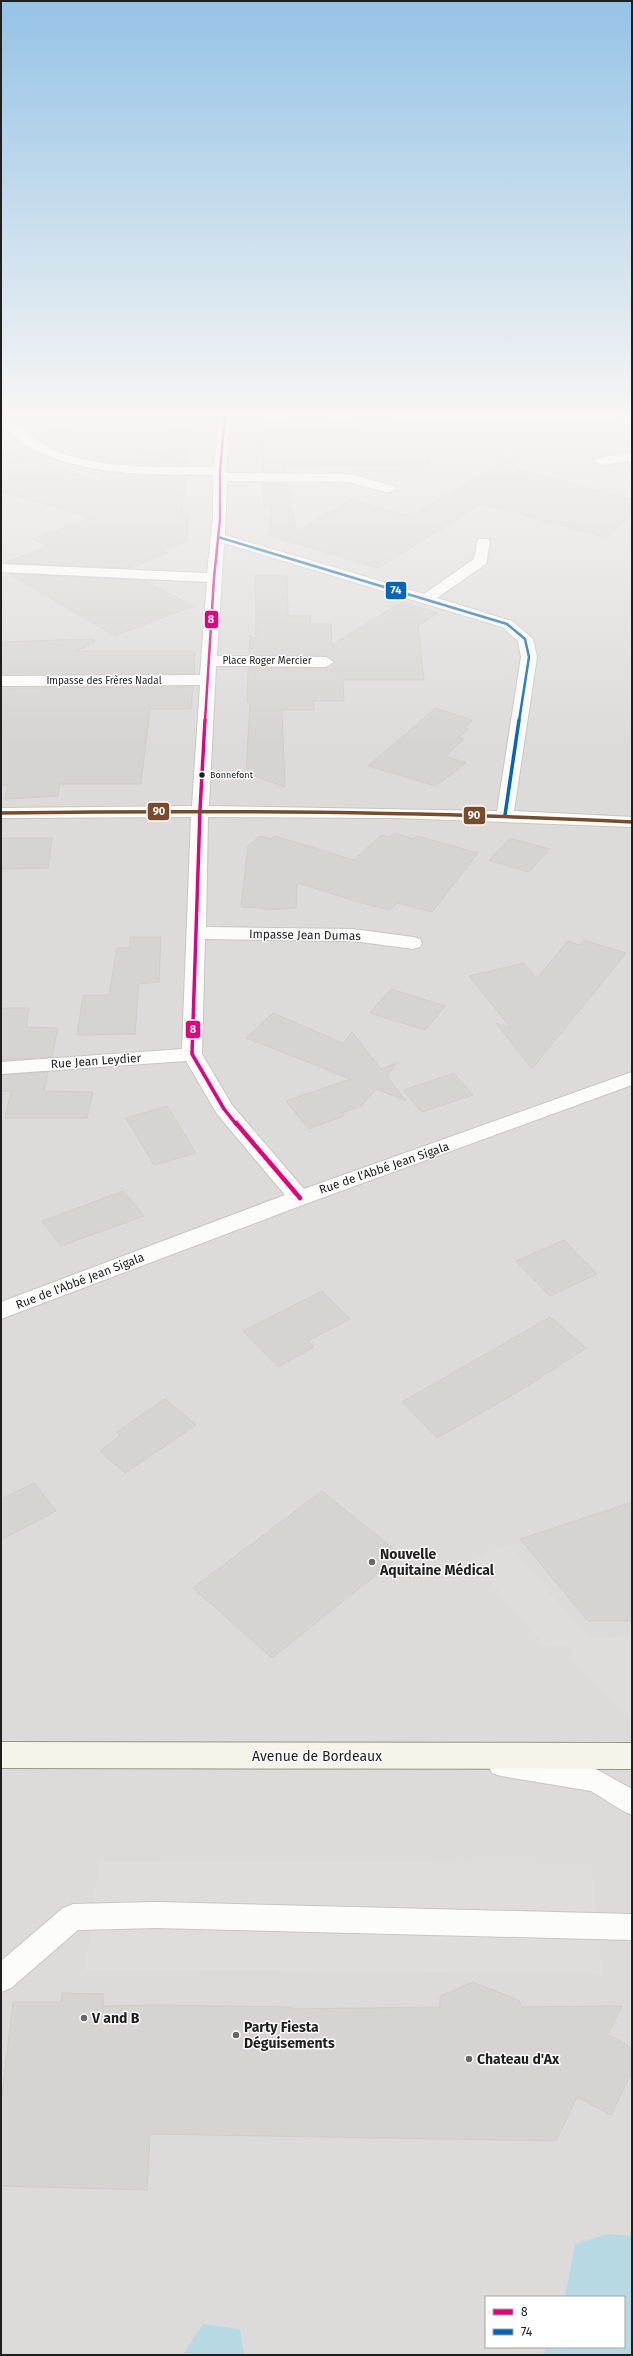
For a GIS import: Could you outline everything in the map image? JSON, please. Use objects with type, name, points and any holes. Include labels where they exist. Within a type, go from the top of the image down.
[{"type":"main road","name":"Avenue de Bordeaux","points":[[1,1756],[632,1756]]},
{"type":"street","points":[[218,525],[200,810],[192,1054],[224,1110],[300,1198]]},
{"type":"street","points":[[218,537],[507,624],[525,640],[529,657],[505,815]]},
{"type":"street","points":[[425,600],[481,561],[483,542]]},
{"type":"street","points":[[1,568],[214,578]]},
{"type":"street","name":"Place Roger Mercier","points":[[209,661],[326,662]]},
{"type":"street","name":"Impasse des Frères Nadal","points":[[1,681],[208,680]]},
{"type":"street","points":[[1,813],[200,810],[334,810],[505,815],[632,822]]},
{"type":"street","name":"Impasse Jean Dumas","points":[[197,933],[353,935],[413,943]]},
{"type":"street","name":"Rue Jean Leydier","points":[[1,1068],[192,1054]]},
{"type":"street","name":"Rue de l'Abbé Jean Sigala","points":[[1,1311],[300,1198],[540,1114],[632,1078]]},
{"type":"lane","points":[[440,1755],[596,1780],[632,1803]]},
{"type":"lane","points":[[1,1978],[73,1917],[156,1915],[632,1927]]},
{"type":"shaded area","points":[[1,525],[632,525],[632,2355],[1,2355]]},
{"type":"shaded area","points":[[509,1545],[588,1639],[632,1636],[632,1715],[626,1715],[571,1656],[573,1647],[545,1646],[472,1560]]},
{"type":"shaded area","points":[[99,1861],[591,1864],[602,1973],[85,1970]]},
{"type":"water","points":[[607,2234],[632,2236],[632,2355],[543,2355],[546,2348],[625,2348],[625,2296],[565,2296],[575,2244]]},
{"type":"water","points":[[203,2324],[240,2329],[244,2355],[183,2355]]},
{"type":"building","points":[[72,525],[188,525],[187,541],[161,551],[168,553],[129,568],[4,563],[48,546],[33,539]]},
{"type":"building","points":[[270,525],[296,525],[297,532],[309,525],[447,525],[378,568],[270,536]]},
{"type":"building","points":[[560,525],[620,525],[605,537]]},
{"type":"building","points":[[10,574],[143,580],[193,606],[115,636]]},
{"type":"building","points":[[255,576],[287,576],[288,616],[311,616],[310,624],[331,624],[332,645],[402,602],[438,613],[418,626],[424,680],[343,680],[344,701],[314,701],[314,710],[282,710],[285,787],[246,773],[250,702],[247,702],[248,668],[326,668],[335,662],[326,656],[249,655],[250,635],[256,639]]},
{"type":"building","points":[[94,639],[95,643],[75,651],[195,651],[194,674],[1,674],[1,642]]},
{"type":"building","points":[[193,687],[191,709],[150,709],[141,784],[60,784],[58,796],[5,799],[8,785],[1,785],[1,688]]},
{"type":"building","points":[[436,708],[472,720],[465,728],[469,729],[459,737],[464,739],[445,756],[466,763],[436,786],[368,766]]},
{"type":"building","points":[[395,833],[414,839],[417,836],[478,853],[432,912],[397,903],[390,910],[376,907],[297,883],[296,908],[264,910],[263,908],[241,907],[248,846],[260,836],[271,839],[275,836],[354,860],[381,835],[390,837]]},
{"type":"building","points":[[1,838],[52,838],[48,868],[1,869]]},
{"type":"building","points":[[510,838],[550,849],[529,872],[489,860]]},
{"type":"building","points":[[130,937],[161,937],[159,982],[139,984],[135,1034],[77,1035],[83,995],[109,995],[117,948],[130,948]]},
{"type":"building","points":[[584,940],[626,953],[532,1069],[496,1023],[511,1028],[469,976],[524,963],[537,978],[568,941],[580,945]]},
{"type":"building","points":[[391,989],[445,1006],[425,1030],[370,1013]]},
{"type":"building","points":[[1,1008],[29,1008],[26,1027],[58,1028],[52,1057],[1,1060]]},
{"type":"building","points":[[273,1013],[343,1043],[352,1032],[381,1069],[397,1063],[387,1076],[406,1101],[376,1089],[361,1106],[342,1113],[344,1116],[309,1129],[286,1101],[351,1079],[246,1038]]},
{"type":"building","points":[[48,1072],[44,1091],[93,1092],[87,1118],[5,1118],[11,1091],[1,1091],[1,1075]]},
{"type":"building","points":[[454,1073],[473,1095],[422,1112],[403,1090]]},
{"type":"building","points":[[167,1106],[196,1153],[154,1165],[126,1118]]},
{"type":"building","points":[[123,1191],[144,1216],[61,1246],[42,1221]]},
{"type":"building","points":[[564,1240],[597,1274],[550,1296],[516,1261]]},
{"type":"building","points":[[322,1291],[350,1319],[308,1341],[314,1347],[278,1367],[243,1331]]},
{"type":"building","points":[[550,1317],[586,1348],[526,1387],[437,1438],[402,1402]]},
{"type":"building","points":[[165,1399],[196,1425],[125,1473],[100,1451],[120,1436],[117,1432]]},
{"type":"building","points":[[34,1483],[56,1511],[1,1540],[1,1499]]},
{"type":"building","points":[[322,1491],[401,1555],[272,1658],[193,1588]]},
{"type":"building","points":[[632,1502],[632,1621],[588,1621],[520,1539]]},
{"type":"building","points":[[473,1982],[519,2000],[521,2007],[622,2006],[608,2034],[632,2048],[632,2072],[611,2115],[577,2097],[556,2141],[150,2134],[147,2190],[1,2186],[1,2103],[13,2002],[61,2002],[62,1993],[103,1994],[103,2006],[155,2005],[291,2007],[291,2009],[440,2007],[440,1996]]},
{"type":"transit line","name":"8","points":[[219,525],[214,578],[200,810],[192,1054],[224,1109],[300,1198]]},
{"type":"transit line","name":"74","points":[[218,537],[507,624],[525,639],[529,657],[505,815]]},
{"type":"transit line","name":"90","points":[[1,813],[159,811],[396,813],[632,822]]},
{"type":"place","name":"Bonnefont","points":[[202,775]]},
{"type":"place","name":"Nouvelle Aquitaine Médical","points":[[372,1562]]},
{"type":"place","name":"V and B","points":[[84,2018]]},
{"type":"place","name":"Party Fiesta Déguisements","points":[[236,2035]]},
{"type":"place","name":"Chateau d'Ax","points":[[469,2059]]}]
